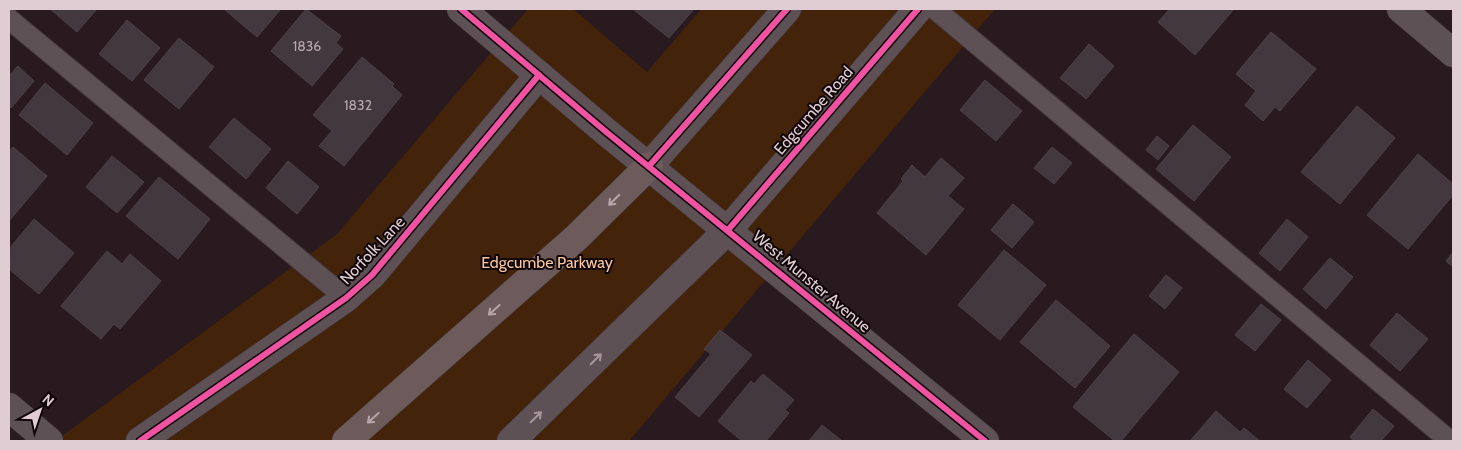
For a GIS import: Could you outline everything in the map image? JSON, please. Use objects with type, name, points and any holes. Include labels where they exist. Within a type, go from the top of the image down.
[{"type":"highway","points":[[346,441],[577,237],[649,166]]},
{"type":"street","name":"West Munster Avenue","points":[[461,9],[649,166],[985,441]]},
{"type":"street","points":[[649,166],[787,9]]},
{"type":"street","name":"Edgcumbe Road","points":[[511,441],[728,230],[918,9]]},
{"type":"street","points":[[1400,9],[1453,53]]},
{"type":"street","name":"Norfolk Lane","points":[[140,441],[346,298],[372,275],[540,75]]},
{"type":"street","points":[[9,408],[49,441]]},
{"type":"lane","points":[[935,9],[1450,441]]},
{"type":"lane","points":[[9,19],[346,298]]},
{"type":"green space","name":"Edgcumbe Parkway","points":[[528,9],[573,9],[647,72],[701,9],[995,9],[629,441],[55,441],[337,234]]},
{"type":"building","points":[[50,9],[97,9],[77,32]]},
{"type":"building","points":[[224,9],[281,9],[257,37]]},
{"type":"building","points":[[306,9],[341,36],[336,43],[343,49],[312,86],[271,51]]},
{"type":"building","points":[[633,9],[694,9],[669,38]]},
{"type":"building","points":[[1170,9],[1234,9],[1195,55],[1158,22]]},
{"type":"building","points":[[127,20],[160,48],[132,81],[99,54]]},
{"type":"building","points":[[1271,32],[1316,69],[1280,111],[1275,107],[1263,121],[1245,105],[1256,91],[1236,74]]},
{"type":"building","points":[[179,38],[214,67],[179,109],[144,80]]},
{"type":"building","points":[[1089,44],[1114,66],[1086,99],[1060,78]]},
{"type":"building","points":[[362,57],[394,84],[392,86],[402,95],[344,166],[319,146],[332,131],[313,115]]},
{"type":"building","points":[[18,66],[34,81],[11,108],[9,106],[9,76]]},
{"type":"building","points":[[985,80],[1022,111],[996,141],[960,110]]},
{"type":"building","points":[[45,83],[93,123],[67,155],[19,115]]},
{"type":"building","points":[[1357,106],[1395,138],[1340,204],[1301,172]]},
{"type":"building","points":[[234,118],[271,149],[246,179],[209,147]]},
{"type":"building","points":[[1193,125],[1231,157],[1194,201],[1156,169]]},
{"type":"building","points":[[1157,136],[1169,146],[1158,160],[1146,150]]},
{"type":"building","points":[[13,147],[47,176],[9,221],[9,152]]},
{"type":"building","points":[[1052,147],[1072,163],[1054,184],[1034,168]]},
{"type":"building","points":[[1418,154],[1453,184],[1453,195],[1408,249],[1367,215]]},
{"type":"building","points":[[112,156],[144,182],[117,213],[86,187]]},
{"type":"building","points":[[941,158],[964,178],[948,196],[964,209],[926,255],[877,213],[903,181],[901,179],[912,165],[925,177]]},
{"type":"building","points":[[288,161],[319,187],[297,214],[266,188]]},
{"type":"building","points":[[159,177],[210,219],[178,259],[126,216]]},
{"type":"building","points":[[1013,204],[1034,222],[1012,248],[991,230]]},
{"type":"building","points":[[34,219],[74,253],[39,294],[9,269],[11,262],[9,260],[9,249]]},
{"type":"building","points":[[1287,219],[1308,237],[1280,271],[1259,253]]},
{"type":"building","points":[[1004,250],[1046,285],[1000,340],[958,305]]},
{"type":"building","points":[[107,251],[122,264],[130,254],[161,281],[120,329],[114,324],[101,339],[61,306]]},
{"type":"building","points":[[1453,252],[1453,267],[1446,261]]},
{"type":"building","points":[[1330,258],[1353,277],[1326,309],[1303,289]]},
{"type":"building","points":[[1166,275],[1182,288],[1165,309],[1149,296]]},
{"type":"building","points":[[1056,300],[1110,346],[1075,388],[1020,342]]},
{"type":"building","points":[[1261,304],[1281,320],[1255,351],[1235,335]]},
{"type":"building","points":[[1397,313],[1428,339],[1400,371],[1370,345]]},
{"type":"building","points":[[720,330],[752,355],[699,417],[675,397],[711,354],[704,349]]},
{"type":"building","points":[[1134,334],[1179,372],[1121,441],[1115,441],[1073,407]]},
{"type":"building","points":[[1308,360],[1331,380],[1307,408],[1284,389]]},
{"type":"building","points":[[763,374],[794,400],[785,410],[789,413],[766,441],[742,441],[718,421],[751,381],[754,384]]},
{"type":"building","points":[[1373,409],[1394,426],[1381,441],[1355,441],[1350,437]]},
{"type":"building","points":[[1216,411],[1240,432],[1244,428],[1260,441],[1190,441]]},
{"type":"building","points":[[822,425],[842,441],[809,441]]},
{"type":"cycle path","points":[[461,9],[605,131],[985,441]]},
{"type":"cycle path","points":[[649,166],[787,9]]},
{"type":"cycle path","points":[[728,230],[918,9]]},
{"type":"cycle path","points":[[140,441],[346,298],[372,275],[539,75]]}]
